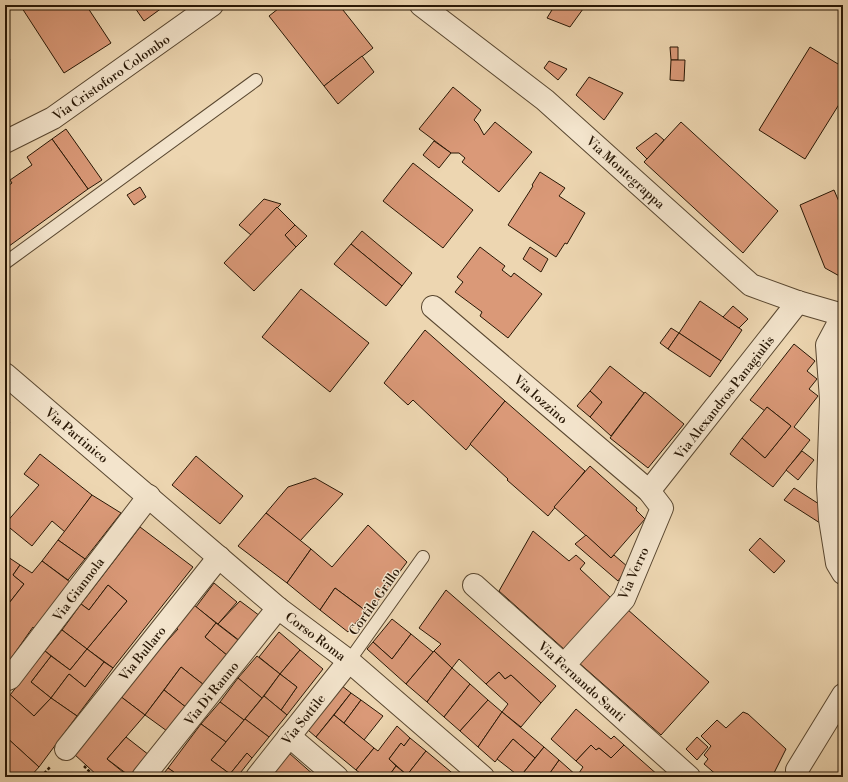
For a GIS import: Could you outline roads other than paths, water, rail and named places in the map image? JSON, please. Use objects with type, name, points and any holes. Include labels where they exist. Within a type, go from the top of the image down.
[{"type":"street","name":"Via Cristoforo Colombo","points":[[5,142],[53,118],[212,5]]},
{"type":"street","name":"Via Montegrappa","points":[[421,5],[545,100],[751,285],[798,302],[843,315]]},
{"type":"street","name":"Via Alexandros Panagiulis","points":[[649,491],[798,302]]},
{"type":"street","name":"Via Iozzino","points":[[433,307],[649,491]]},
{"type":"street","points":[[843,315],[827,345],[831,399],[828,487],[830,519],[837,563],[843,573]]},
{"type":"street","name":"Via Partinico","points":[[5,374],[148,496]]},
{"type":"street","name":"Via Verro","points":[[564,664],[624,599],[662,508],[649,491]]},
{"type":"street","name":"Corso Roma","points":[[148,496],[278,608],[349,661],[483,777]]},
{"type":"street","name":"Via Giannola","points":[[5,680],[10,678],[148,496]]},
{"type":"street","name":"Via Bullaro","points":[[66,749],[219,557]]},
{"type":"street","name":"Via Fernando Santi","points":[[474,585],[689,777]]},
{"type":"street","name":"Via Di Ranno","points":[[143,777],[278,608]]},
{"type":"street","name":"Via Sottile","points":[[257,777],[349,661]]},
{"type":"street","points":[[797,770],[843,695]]},
{"type":"street","points":[[289,736],[336,777]]},
{"type":"lane","points":[[5,263],[256,80]]},
{"type":"lane","name":"Cortile Grillo","points":[[349,661],[423,557]]}]
